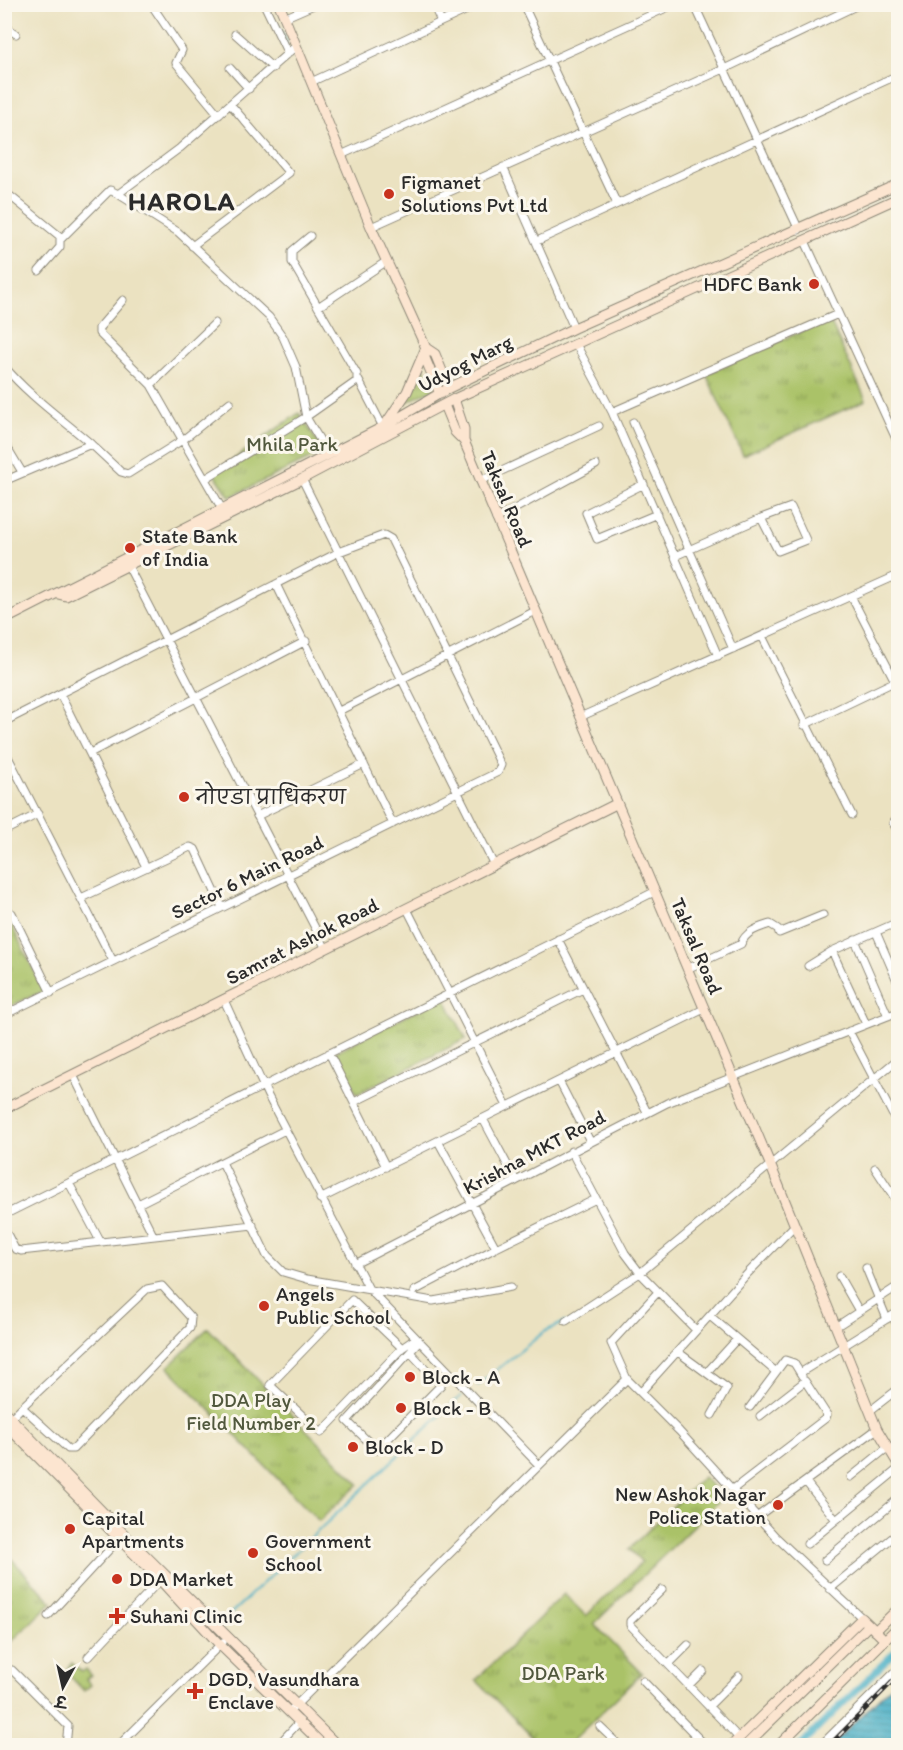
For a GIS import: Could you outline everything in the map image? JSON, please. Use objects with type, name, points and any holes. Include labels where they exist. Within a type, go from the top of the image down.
[{"type":"street","points":[[151,4],[182,50],[176,63],[219,115]]},
{"type":"street","points":[[264,4],[288,54]]},
{"type":"street","points":[[279,4],[371,227],[426,348],[425,358],[445,391]]},
{"type":"street","points":[[284,18],[316,4]]},
{"type":"street","points":[[433,4],[441,22]]},
{"type":"street","points":[[311,82],[480,4]]},
{"type":"street","points":[[523,4],[617,204]]},
{"type":"street","points":[[341,155],[675,4]]},
{"type":"street","points":[[694,4],[799,230]]},
{"type":"street","points":[[371,227],[583,130],[724,69],[860,4]]},
{"type":"street","points":[[4,26],[16,34]]},
{"type":"street","points":[[235,34],[273,68]]},
{"type":"street","points":[[118,194],[180,148],[296,46]]},
{"type":"street","points":[[230,68],[249,89]]},
{"type":"street","points":[[537,241],[898,75]]},
{"type":"street","points":[[192,246],[289,173],[231,105]]},
{"type":"street","points":[[503,166],[574,328]]},
{"type":"street","name":"Udyog Marg","points":[[126,562],[222,509],[383,427],[445,391],[574,328],[799,230],[898,183]]},
{"type":"street","points":[[39,271],[60,247],[60,238],[110,190],[178,232],[276,326],[296,367],[306,417],[329,455]]},
{"type":"street","points":[[4,191],[60,238]]},
{"type":"street","name":"Udyog Marg","points":[[4,620],[302,479],[454,399],[898,198]]},
{"type":"street","points":[[310,236],[292,250],[291,257],[383,427],[407,393],[426,348]]},
{"type":"street","points":[[805,241],[898,443]]},
{"type":"street","points":[[318,307],[387,261]]},
{"type":"street","points":[[123,300],[98,331],[151,385],[184,439],[222,509]]},
{"type":"street","points":[[612,411],[838,314]]},
{"type":"street","points":[[151,385],[215,323]]},
{"type":"street","points":[[576,344],[612,411],[718,656]]},
{"type":"street","points":[[6,370],[31,397],[43,402],[121,472],[128,474],[184,439],[230,402]]},
{"type":"street","points":[[205,478],[306,417],[355,384],[357,377]]},
{"type":"street","points":[[464,429],[463,405],[475,390]]},
{"type":"street","name":"Taksal Road","points":[[454,399],[464,429],[464,441],[480,481],[770,1164],[877,1429],[898,1464]]},
{"type":"street","name":"Taksal Road","points":[[444,405],[455,432],[464,441]]},
{"type":"street","points":[[633,422],[733,649]]},
{"type":"street","points":[[480,481],[599,426]]},
{"type":"street","points":[[4,442],[22,472]]},
{"type":"street","points":[[4,481],[91,444]]},
{"type":"street","points":[[496,519],[596,465]]},
{"type":"street","points":[[302,479],[494,865]]},
{"type":"street","points":[[644,484],[586,513],[587,517],[597,539],[657,514]]},
{"type":"street","points":[[675,556],[761,518],[791,507],[806,540],[778,551],[761,518]]},
{"type":"street","points":[[4,722],[339,552],[381,535],[391,539],[447,656]]},
{"type":"street","points":[[126,562],[326,949]]},
{"type":"street","points":[[580,717],[898,575]]},
{"type":"street","points":[[276,584],[306,641],[393,824]]},
{"type":"street","points":[[804,725],[898,683],[851,596]]},
{"type":"street","points":[[339,711],[535,611]]},
{"type":"street","points":[[762,636],[804,725],[852,815]]},
{"type":"street","points":[[90,753],[306,641]]},
{"type":"street","name":"Sector 6 Main Road","points":[[5,1013],[51,993],[498,772],[501,765],[447,656]]},
{"type":"street","points":[[60,694],[146,867]]},
{"type":"street","points":[[4,748],[113,961]]},
{"type":"street","points":[[257,816],[364,764]]},
{"type":"street","name":"Samrat Ashok Road","points":[[4,1109],[616,804]]},
{"type":"street","points":[[4,831],[38,814]]},
{"type":"street","points":[[898,815],[893,823],[898,831]]},
{"type":"street","points":[[81,898],[187,847],[192,848],[222,907]]},
{"type":"street","points":[[4,1215],[654,892]]},
{"type":"street","points":[[406,909],[507,1106]]},
{"type":"street","points":[[4,910],[12,914],[51,993]]},
{"type":"street","points":[[687,969],[741,944],[744,937],[754,929],[770,924],[778,929],[779,933],[823,915]]},
{"type":"street","points":[[808,966],[855,940],[898,925]]},
{"type":"street","points":[[876,932],[898,983]]},
{"type":"street","points":[[558,939],[647,1112]]},
{"type":"street","points":[[855,940],[888,1016]]},
{"type":"street","points":[[832,951],[866,1024]]},
{"type":"street","points":[[354,1102],[583,988]]},
{"type":"street","points":[[224,1000],[285,1130],[369,1289],[539,1465]]},
{"type":"street","points":[[321,1199],[704,1009]]},
{"type":"street","name":"Krishna MKT Road","points":[[355,1264],[647,1112],[898,1012]]},
{"type":"street","points":[[849,1031],[898,1125]]},
{"type":"street","points":[[329,1053],[386,1167]]},
{"type":"street","points":[[566,1321],[640,1273],[898,1059]]},
{"type":"street","points":[[73,1076],[153,1235]]},
{"type":"street","points":[[558,1081],[590,1141]]},
{"type":"street","points":[[483,1119],[516,1181]]},
{"type":"street","points":[[138,1204],[285,1130]]},
{"type":"street","points":[[438,1140],[496,1248]]},
{"type":"street","points":[[571,1151],[625,1253],[640,1273],[696,1330]]},
{"type":"street","points":[[222,1162],[267,1256],[283,1272],[307,1279],[433,1301],[511,1287]]},
{"type":"street","points":[[875,1168],[898,1203]]},
{"type":"street","points":[[69,1183],[100,1240]]},
{"type":"street","points":[[414,1291],[596,1199]]},
{"type":"street","points":[[4,1228],[15,1249],[21,1251],[100,1240],[253,1225]]},
{"type":"street","points":[[641,1392],[794,1226]]},
{"type":"street","points":[[866,1268],[878,1299],[893,1316],[898,1326]]},
{"type":"street","points":[[839,1276],[859,1311]]},
{"type":"street","points":[[22,1407],[68,1449],[73,1449],[190,1328],[191,1318],[162,1286],[147,1289],[22,1407],[6,1419],[220,1645],[324,1746]]},
{"type":"street","points":[[837,1326],[898,1286]]},
{"type":"street","points":[[658,1292],[611,1343],[627,1379],[732,1490],[830,1589],[885,1640]]},
{"type":"street","points":[[406,1350],[347,1421],[377,1450],[441,1385],[406,1350],[352,1300],[270,1385],[321,1433],[406,1350],[417,1340]]},
{"type":"street","points":[[710,1316],[776,1372]]},
{"type":"street","points":[[800,1373],[893,1316]]},
{"type":"street","points":[[707,1372],[737,1339]]},
{"type":"street","points":[[678,1352],[728,1389],[712,1415]]},
{"type":"street","points":[[732,1490],[826,1419],[827,1413],[794,1363],[788,1360],[750,1407]]},
{"type":"street","points":[[290,1711],[627,1379]]},
{"type":"street","points":[[760,1416],[805,1381]]},
{"type":"street","points":[[871,1410],[898,1389]]},
{"type":"street","points":[[758,1516],[877,1429]]},
{"type":"street","points":[[851,1477],[887,1448]]},
{"type":"street","points":[[807,1544],[898,1469]]},
{"type":"street","points":[[806,1482],[836,1520]]},
{"type":"street","points":[[80,1496],[298,1704],[338,1746]]},
{"type":"street","points":[[825,1560],[898,1500]]},
{"type":"street","points":[[830,1589],[898,1533]]},
{"type":"street","points":[[48,1616],[119,1539]]},
{"type":"street","points":[[88,1657],[160,1580]]},
{"type":"street","points":[[662,1590],[630,1623],[742,1742]]},
{"type":"street","points":[[731,1746],[742,1742],[869,1624],[898,1609]]},
{"type":"street","points":[[778,1746],[898,1627]]},
{"type":"street","points":[[118,1746],[228,1637]]},
{"type":"street","points":[[669,1664],[688,1645]]},
{"type":"street","points":[[820,1746],[898,1668]]},
{"type":"street","points":[[4,1669],[12,1670],[68,1726],[66,1746]]},
{"type":"street","points":[[688,1686],[704,1671]]},
{"type":"street","points":[[709,1706],[739,1676]]},
{"type":"street","points":[[643,1681],[706,1746]]},
{"type":"street","points":[[277,1746],[300,1721]]},
{"type":"street","points":[[600,1727],[620,1746]]},
{"type":"street","points":[[694,1746],[700,1740]]},
{"type":"green space","points":[[829,319],[866,400],[743,455],[706,374]]},
{"type":"green space","points":[[424,368],[434,389],[404,403]]},
{"type":"green space","name":"Mhila Park","points":[[299,413],[324,452],[230,497],[214,473]]},
{"type":"green space","points":[[5,912],[44,991],[6,1008],[5,1004]]},
{"type":"green space","points":[[444,996],[466,1039],[357,1094],[335,1052]]},
{"type":"green space","name":"DDA Play Field Number 2","points":[[208,1328],[359,1484],[319,1521],[168,1367]]},
{"type":"green space","name":"DDA Park","points":[[703,1477],[723,1497],[594,1624],[642,1673],[568,1745],[540,1745],[476,1680],[564,1594],[586,1616],[642,1562],[629,1549]]},
{"type":"green space","points":[[5,1552],[52,1602],[12,1641],[5,1633]]},
{"type":"green space","points":[[72,1663],[82,1672],[86,1669],[91,1675],[86,1679],[91,1685],[84,1691],[66,1672]]},
{"type":"water","points":[[898,1679],[898,1735],[888,1745],[832,1745]]},
{"type":"waterway","points":[[278,25],[287,43]]},
{"type":"waterway","points":[[478,1385],[544,1332],[565,1322]]},
{"type":"waterway","points":[[227,1617],[461,1396]]},
{"type":"waterway","points":[[800,1746],[898,1649]]},
{"type":"railway","points":[[829,1746],[898,1676]]},
{"type":"place","name":"Figmanet Solutions Pvt Ltd","points":[[389,194]]},
{"type":"place","name":"HDFC Bank","points":[[814,284]]},
{"type":"place","name":"State Bank of India","points":[[130,548]]},
{"type":"place","name":"नोएडा प्राधिकरण","points":[[184,797]]},
{"type":"place","name":"Angels Public School","points":[[264,1306]]},
{"type":"place","name":"Block - A","points":[[410,1377]]},
{"type":"place","name":"Block - B","points":[[401,1408]]},
{"type":"place","name":"Block - D","points":[[353,1447]]},
{"type":"place","name":"New Ashok Nagar Police Station","points":[[778,1505]]},
{"type":"place","name":"Capital Apartments","points":[[70,1529]]},
{"type":"place","name":"Government School","points":[[253,1553]]},
{"type":"place","name":"DDA Market","points":[[117,1579]]},
{"type":"place","name":"Suhani Clinic","points":[[117,1616]]},
{"type":"place","name":"DGD, Vasundhara Enclave","points":[[195,1691]]},
{"type":"district","name":"HAROLA","points":[[182,201]]}]
